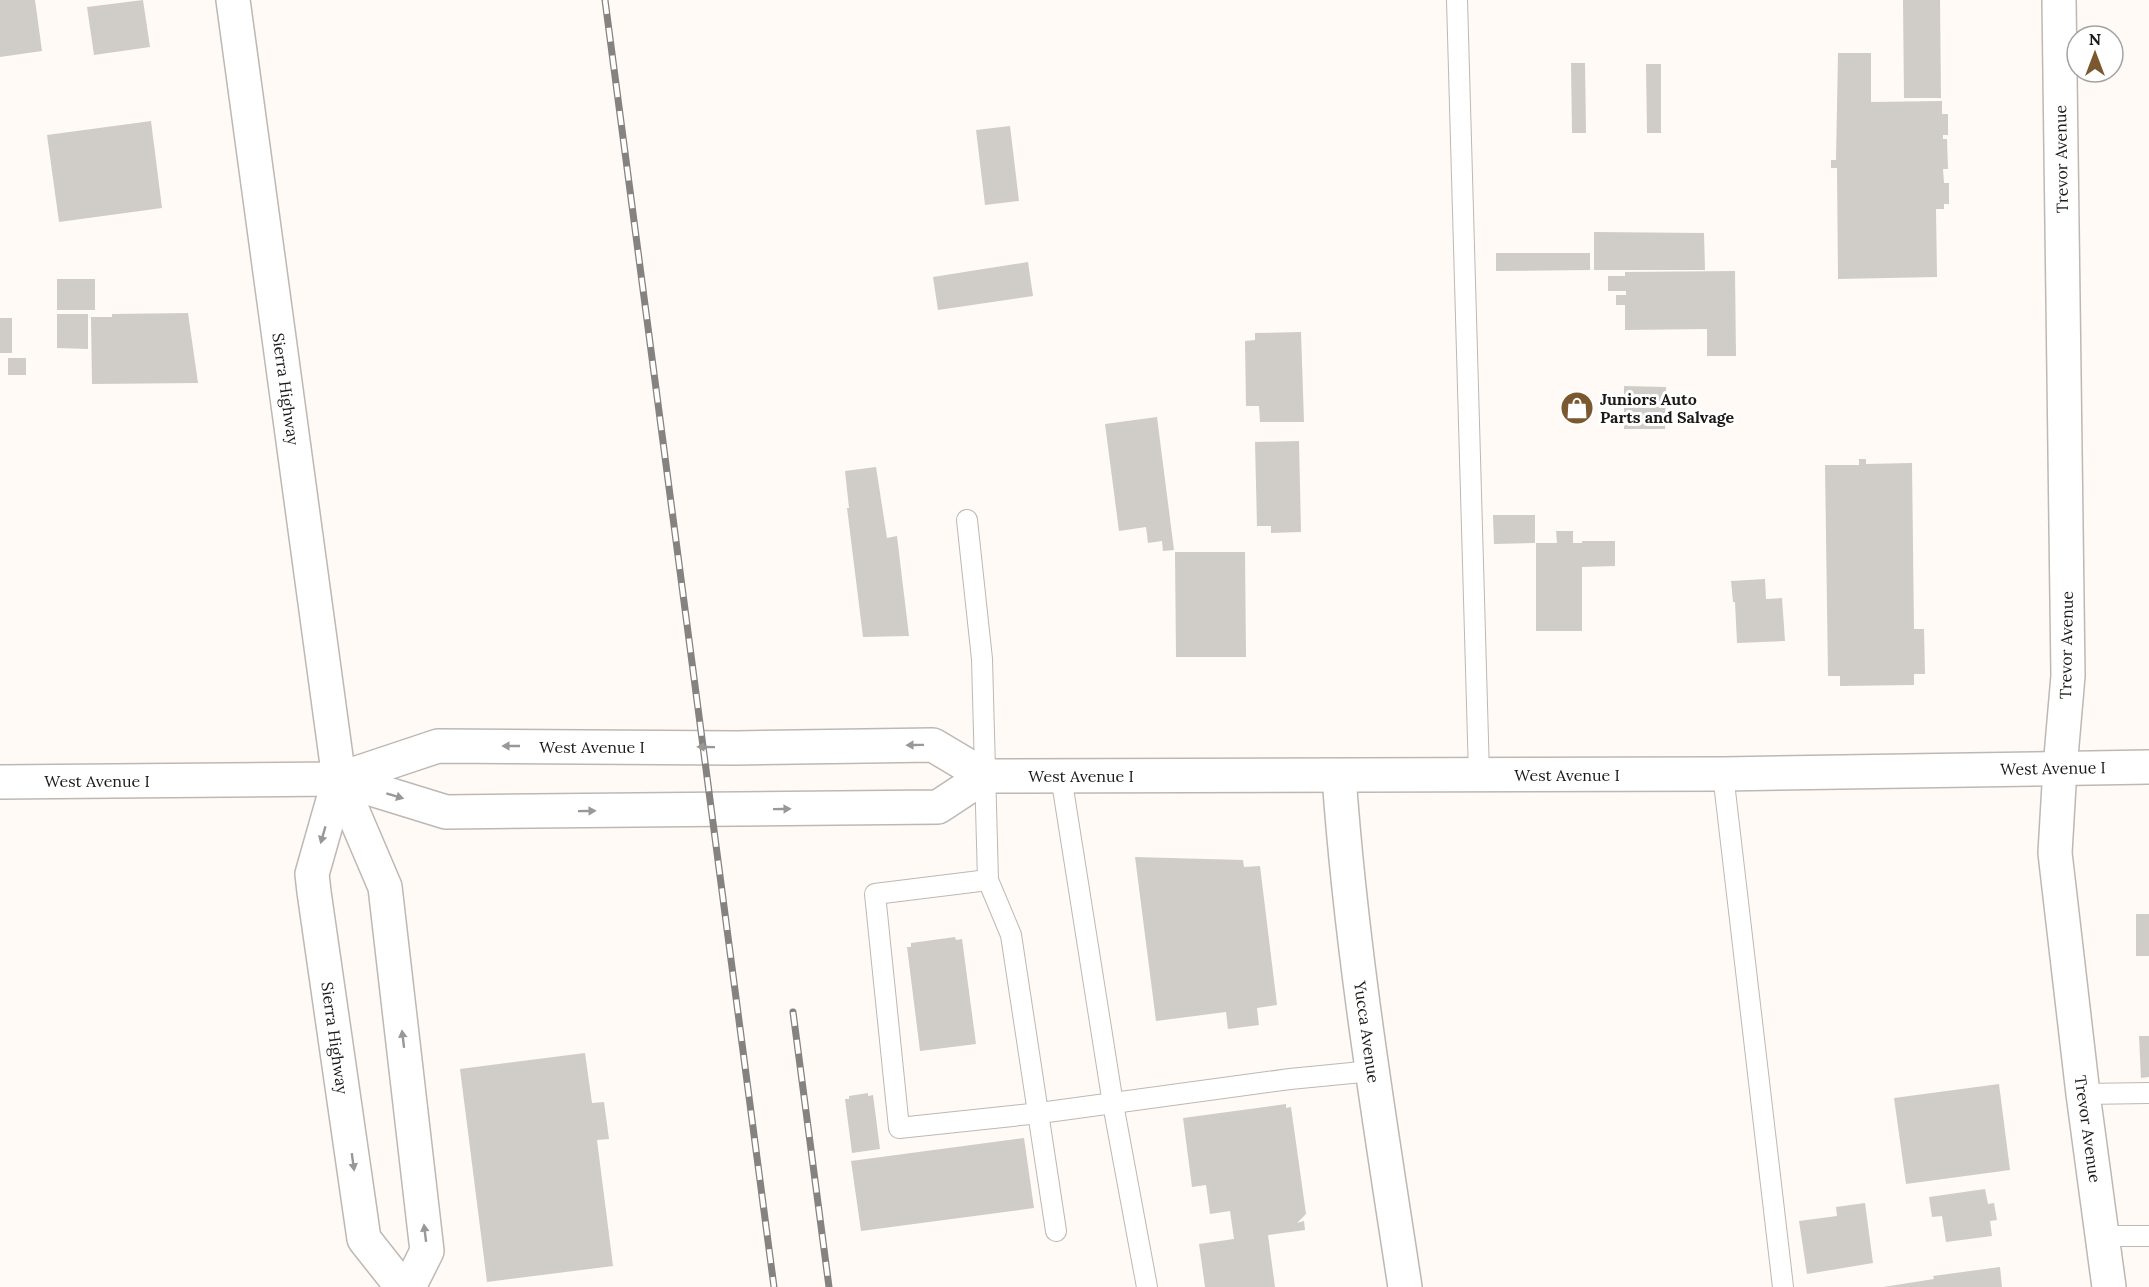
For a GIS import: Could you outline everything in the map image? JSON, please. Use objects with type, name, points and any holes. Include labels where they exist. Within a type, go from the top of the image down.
[{"type":"main road","name":"Sierra Highway","points":[[233,0],[339,779],[385,887],[427,1251],[410,1287]]},
{"type":"main road","name":"Trevor Avenue","points":[[2058,0],[2068,676],[2055,853],[2083,1094],[2109,1287]]},
{"type":"main road","name":"West Avenue I","points":[[339,779],[438,746],[736,748],[933,745],[986,776],[1723,774],[2149,767]]},
{"type":"main road","name":"West Avenue I","points":[[0,782],[339,779],[446,812],[938,807],[986,776]]},
{"type":"main road","name":"Yucca Avenue","points":[[1339,776],[1345,862],[1372,1071],[1405,1287]]},
{"type":"main road","name":"Sierra Highway","points":[[339,779],[312,874],[314,892],[364,1239],[402,1287]]},
{"type":"lane","points":[[1457,0],[1479,775]]},
{"type":"lane","points":[[967,520],[982,659],[988,880],[1011,935],[1040,1113],[1056,1231]]},
{"type":"lane","points":[[1723,774],[1783,1287]]},
{"type":"lane","points":[[1061,776],[1113,1104],[1147,1287]]},
{"type":"lane","points":[[988,880],[874,894],[899,1128],[1040,1113],[1290,1079],[1372,1071]]},
{"type":"lane","points":[[2083,1094],[2149,1093]]},
{"type":"lane","points":[[2102,1236],[2149,1236]]},
{"type":"building","points":[[0,0],[35,0],[42,51],[0,57]]},
{"type":"building","points":[[143,0],[150,47],[94,55],[87,7]]},
{"type":"building","points":[[1903,0],[1940,0],[1941,98],[1904,98]]},
{"type":"building","points":[[1838,53],[1871,53],[1871,102],[1942,101],[1942,114],[1948,114],[1948,135],[1943,135],[1943,139],[1947,139],[1948,169],[1943,169],[1944,183],[1949,183],[1949,204],[1944,204],[1944,209],[1936,209],[1937,277],[1838,279],[1837,168],[1831,168],[1831,160],[1836,160]]},
{"type":"building","points":[[1571,63],[1585,63],[1586,133],[1572,133]]},
{"type":"building","points":[[1646,64],[1661,64],[1661,133],[1647,133]]},
{"type":"building","points":[[151,121],[162,208],[59,222],[47,135]]},
{"type":"building","points":[[1010,126],[1019,201],[985,205],[976,130]]},
{"type":"building","points":[[1594,232],[1704,233],[1705,270],[1594,270]]},
{"type":"building","points":[[1496,253],[1590,253],[1590,270],[1496,271]]},
{"type":"building","points":[[1028,262],[1033,296],[938,310],[933,277]]},
{"type":"building","points":[[1735,271],[1736,356],[1707,356],[1707,329],[1625,330],[1625,305],[1616,305],[1616,295],[1626,295],[1626,291],[1608,291],[1608,276],[1625,276],[1625,272]]},
{"type":"building","points":[[57,279],[95,279],[95,310],[57,310]]},
{"type":"building","points":[[188,313],[198,383],[92,384],[91,317],[112,317],[112,314]]},
{"type":"building","points":[[57,314],[88,314],[88,349],[57,348]]},
{"type":"building","points":[[0,318],[12,318],[12,353],[0,353]]},
{"type":"building","points":[[1301,332],[1304,422],[1260,422],[1259,406],[1246,406],[1245,341],[1255,340],[1255,333]]},
{"type":"building","points":[[8,358],[26,358],[26,375],[8,375]]},
{"type":"building","points":[[1624,386],[1666,387],[1665,429],[1624,429]]},
{"type":"building","points":[[1157,417],[1174,550],[1163,551],[1162,541],[1148,543],[1146,527],[1119,531],[1105,424]]},
{"type":"building","points":[[1299,441],[1301,532],[1271,533],[1271,526],[1257,526],[1255,442]]},
{"type":"building","points":[[1859,459],[1866,459],[1866,464],[1912,463],[1914,629],[1924,629],[1925,674],[1914,674],[1914,685],[1840,686],[1840,676],[1828,676],[1825,465],[1859,465]]},
{"type":"building","points":[[876,467],[887,538],[897,536],[909,636],[863,637],[847,508],[849,508],[845,471]]},
{"type":"building","points":[[1493,515],[1535,515],[1535,543],[1494,544]]},
{"type":"building","points":[[1556,531],[1573,531],[1573,543],[1615,541],[1615,566],[1582,567],[1582,631],[1536,631],[1536,543],[1557,543]]},
{"type":"building","points":[[1175,552],[1245,552],[1246,657],[1176,657]]},
{"type":"building","points":[[1765,579],[1766,599],[1782,598],[1785,641],[1737,643],[1735,602],[1733,602],[1731,581]]},
{"type":"building","points":[[1135,857],[1243,860],[1244,867],[1260,866],[1277,1005],[1257,1008],[1259,1025],[1228,1029],[1226,1012],[1156,1021]]},
{"type":"building","points":[[2136,914],[2149,914],[2149,956],[2136,956]]},
{"type":"building","points":[[955,937],[956,940],[962,939],[976,1044],[920,1051],[907,947],[911,947],[911,943]]},
{"type":"building","points":[[2139,1036],[2149,1036],[2149,1077],[2141,1078]]},
{"type":"building","points":[[585,1053],[592,1103],[604,1102],[609,1139],[597,1140],[613,1266],[487,1282],[460,1069]]},
{"type":"building","points":[[1999,1084],[2010,1170],[1906,1184],[1894,1098]]},
{"type":"building","points":[[868,1093],[868,1096],[873,1095],[880,1149],[852,1153],[845,1099],[849,1099],[849,1096]]},
{"type":"building","points":[[1286,1104],[1286,1108],[1291,1107],[1306,1214],[1297,1223],[1304,1221],[1305,1230],[1268,1235],[1275,1287],[1205,1287],[1199,1244],[1234,1239],[1230,1211],[1210,1214],[1206,1185],[1192,1187],[1183,1118]]},
{"type":"building","points":[[1024,1138],[1034,1208],[861,1231],[851,1161]]},
{"type":"building","points":[[1985,1189],[1988,1204],[1994,1203],[1997,1220],[1990,1221],[1992,1236],[1946,1242],[1942,1216],[1932,1217],[1929,1197]]},
{"type":"building","points":[[1865,1203],[1873,1263],[1807,1274],[1799,1221],[1837,1216],[1836,1207]]},
{"type":"building","points":[[2000,1267],[2002,1287],[1883,1287],[1934,1279],[1933,1276]]},
{"type":"railway","points":[[605,0],[774,1287]]},
{"type":"railway","points":[[793,1012],[829,1287]]},
{"type":"place","name":"Juniors Auto Parts and Salvage","points":[[1577,408]]}]
